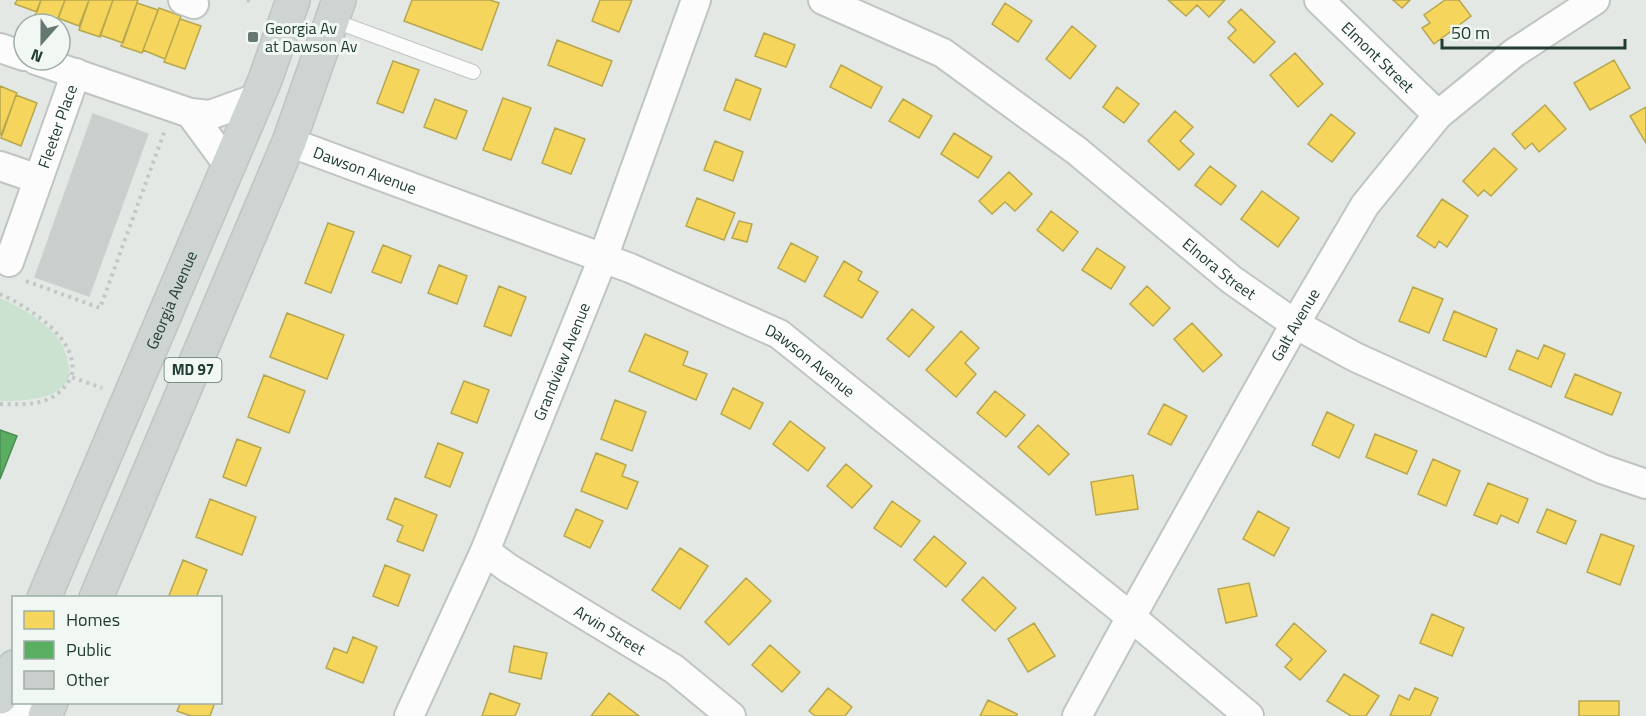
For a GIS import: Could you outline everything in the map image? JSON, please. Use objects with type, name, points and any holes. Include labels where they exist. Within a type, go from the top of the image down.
[{"type":"main road","name":"Georgia Avenue","points":[[44,596],[229,166],[270,66],[293,0]]},
{"type":"main road","name":"MD 97","points":[[96,596],[289,142],[336,10]]},
{"type":"main road","points":[[229,166],[257,150],[289,142],[270,66]]},
{"type":"main road","points":[[0,699],[12,672]]},
{"type":"street","name":"Grandview Avenue","points":[[409,716],[485,551],[603,258],[696,0]]},
{"type":"street","name":"Elnora Street","points":[[823,0],[944,53],[1077,151],[1232,280],[1295,324],[1355,357],[1602,469],[1646,484]]},
{"type":"street","name":"Elmont Street","points":[[1319,0],[1438,115]]},
{"type":"street","name":"Galt Avenue","points":[[1077,716],[1295,324],[1365,205],[1438,115],[1514,53],[1595,0]]},
{"type":"street","points":[[72,72],[190,113],[210,116],[257,98]]},
{"type":"street","name":"Fleeter Place","points":[[16,271],[39,179],[76,73]]},
{"type":"street","points":[[190,113],[229,166]]},
{"type":"street","name":"Dawson Avenue","points":[[289,142],[603,258],[779,334],[1131,617],[1250,716]]},
{"type":"street","name":"Fleeter Place","points":[[0,166],[39,179]]},
{"type":"street","name":"Arvin Street","points":[[485,551],[508,568],[674,669],[731,716]]},
{"type":"street","points":[[0,699],[34,716]]},
{"type":"lane","points":[[336,10],[473,72]]},
{"type":"path","points":[[247,0],[255,2]]},
{"type":"path","points":[[16,271],[100,308],[165,130]]},
{"type":"path","points":[[0,294],[26,307],[63,339],[73,373],[64,390],[45,401],[18,405],[0,404]]},
{"type":"path","points":[[70,376],[102,388]]},
{"type":"green space","points":[[0,298],[39,320],[62,344],[68,362],[69,375],[65,384],[57,391],[35,399],[0,401]]},
{"type":"building: Homes","points":[[17,0],[41,0],[37,12],[15,4]]},
{"type":"building: Homes","points":[[41,0],[65,0],[61,12],[36,12]]},
{"type":"building: Homes","points":[[65,0],[89,0],[79,26],[72,23],[72,12],[60,12]]},
{"type":"building: Homes","points":[[89,0],[113,0],[100,37],[79,30]]},
{"type":"building: Homes","points":[[113,0],[138,0],[123,43],[100,35]]},
{"type":"building: Homes","points":[[412,0],[490,0],[499,3],[482,50],[404,21]]},
{"type":"building: Homes","points":[[600,0],[632,0],[619,32],[592,21]]},
{"type":"building: Homes","points":[[1168,0],[1225,0],[1209,17],[1197,5],[1186,16]]},
{"type":"building: Homes","points":[[1393,0],[1410,0],[1402,8]]},
{"type":"building: Homes","points":[[1445,0],[1459,0],[1471,16],[1434,44],[1422,28],[1430,23],[1424,15]]},
{"type":"building: Homes","points":[[137,3],[158,10],[142,53],[121,46]]},
{"type":"building: Homes","points":[[1005,3],[1032,21],[1018,42],[992,24]]},
{"type":"building: Homes","points":[[159,8],[181,16],[165,59],[143,50]]},
{"type":"building: Homes","points":[[1241,9],[1275,42],[1254,63],[1228,38],[1236,30],[1228,22]]},
{"type":"building: Homes","points":[[180,19],[201,26],[185,69],[164,62]]},
{"type":"building: Homes","points":[[1072,26],[1096,46],[1070,79],[1046,59]]},
{"type":"building: Homes","points":[[764,33],[795,45],[786,67],[755,56]]},
{"type":"building: Homes","points":[[557,40],[612,61],[602,86],[548,65]]},
{"type":"building: Homes","points":[[1295,53],[1323,84],[1298,107],[1270,75]]},
{"type":"building: Homes","points":[[1614,60],[1630,88],[1590,110],[1574,83]]},
{"type":"building: Homes","points":[[393,61],[419,70],[403,113],[377,103]]},
{"type":"building: Homes","points":[[841,65],[882,87],[871,108],[830,87]]},
{"type":"building: Homes","points":[[736,79],[761,89],[750,120],[724,110]]},
{"type":"building: Homes","points":[[0,86],[17,93],[1,135],[0,134]]},
{"type":"building: Homes","points":[[1117,87],[1139,104],[1124,123],[1103,107]]},
{"type":"building: Homes","points":[[16,95],[37,103],[21,146],[1,138]]},
{"type":"building: Homes","points":[[503,98],[531,108],[511,160],[483,150]]},
{"type":"building: Homes","points":[[435,99],[467,111],[456,139],[424,127]]},
{"type":"building: Homes","points":[[903,99],[932,116],[919,138],[889,121]]},
{"type":"building: Homes","points":[[1545,105],[1566,129],[1539,152],[1532,143],[1525,149],[1512,134]]},
{"type":"building: Homes","points":[[1646,107],[1646,143],[1630,116]]},
{"type":"building: Homes","points":[[1175,111],[1193,127],[1180,141],[1194,154],[1179,170],[1148,141]]},
{"type":"building: Homes","points":[[1331,114],[1355,133],[1332,162],[1308,144]]},
{"type":"building: Homes","points":[[555,128],[585,139],[571,174],[542,163]]},
{"type":"building: Homes","points":[[954,133],[992,157],[978,178],[941,154]]},
{"type":"building: Homes","points":[[715,141],[743,152],[733,181],[704,170]]},
{"type":"building: Homes","points":[[1494,148],[1517,169],[1491,196],[1484,190],[1478,196],[1463,181]]},
{"type":"building: Homes","points":[[1210,166],[1236,186],[1221,205],[1195,185]]},
{"type":"building: Homes","points":[[1009,172],[1032,194],[1015,211],[1005,202],[992,214],[979,201]]},
{"type":"building: Homes","points":[[1262,191],[1299,218],[1278,247],[1241,219]]},
{"type":"building: Homes","points":[[697,198],[735,213],[724,240],[686,226]]},
{"type":"building: Homes","points":[[1442,199],[1468,216],[1447,247],[1439,241],[1435,248],[1417,236]]},
{"type":"building: Homes","points":[[1051,211],[1078,232],[1063,251],[1037,230]]},
{"type":"building: Homes","points":[[739,221],[752,224],[747,242],[732,238]]},
{"type":"building: Homes","points":[[328,223],[354,232],[331,293],[305,283]]},
{"type":"building: Homes","points":[[791,243],[818,257],[805,282],[778,268]]},
{"type":"building: Homes","points":[[383,245],[411,256],[401,283],[372,272]]},
{"type":"building: Homes","points":[[1097,248],[1125,267],[1111,289],[1082,270]]},
{"type":"building: Homes","points":[[844,261],[862,272],[858,280],[878,292],[862,318],[824,296]]},
{"type":"building: Homes","points":[[439,265],[467,276],[457,304],[428,293]]},
{"type":"building: Homes","points":[[499,286],[526,297],[511,336],[484,326]]},
{"type":"building: Homes","points":[[1147,286],[1170,308],[1153,326],[1130,304]]},
{"type":"building: Homes","points":[[1413,287],[1443,299],[1429,333],[1399,321]]},
{"type":"building: Homes","points":[[912,309],[934,327],[909,357],[887,339]]},
{"type":"building: Homes","points":[[1454,311],[1497,329],[1486,357],[1443,340]]},
{"type":"building: Homes","points":[[287,313],[344,335],[327,379],[270,357]]},
{"type":"building: Homes","points":[[1192,323],[1222,355],[1203,372],[1174,339]]},
{"type":"building: Homes","points":[[961,331],[979,348],[965,363],[976,374],[956,397],[926,370]]},
{"type":"building: Homes","points":[[645,334],[688,352],[683,365],[707,374],[696,400],[629,371]]},
{"type":"building: Homes","points":[[1544,345],[1565,354],[1551,387],[1509,369],[1517,350],[1538,359]]},
{"type":"building: Homes","points":[[1575,374],[1621,393],[1612,415],[1565,397]]},
{"type":"building: Homes","points":[[264,375],[305,391],[289,433],[248,417]]},
{"type":"building: Homes","points":[[464,381],[489,390],[477,423],[451,413]]},
{"type":"building: Homes","points":[[733,388],[763,403],[750,429],[721,414]]},
{"type":"building: Homes","points":[[995,391],[1025,415],[1006,437],[977,413]]},
{"type":"building: Homes","points":[[615,400],[646,412],[632,451],[601,439]]},
{"type":"building: Homes","points":[[1164,404],[1187,416],[1171,445],[1148,434]]},
{"type":"building: Homes","points":[[1327,412],[1354,425],[1339,458],[1312,445]]},
{"type":"building: Homes","points":[[790,421],[825,448],[808,471],[773,444]]},
{"type":"building: Homes","points":[[1038,425],[1069,454],[1049,475],[1018,447]]},
{"type":"building: Homes","points":[[1375,434],[1417,451],[1407,474],[1366,457]]},
{"type":"building: Homes","points":[[237,439],[261,448],[246,486],[223,477]]},
{"type":"building: Homes","points":[[438,443],[463,453],[450,487],[425,477]]},
{"type":"building: Homes","points":[[596,453],[626,465],[622,476],[638,482],[627,509],[581,491]]},
{"type":"building: Homes","points":[[1433,459],[1460,471],[1446,506],[1418,494]]},
{"type":"building: Homes","points":[[846,464],[872,486],[852,508],[827,486]]},
{"type":"building: Homes","points":[[1133,475],[1138,509],[1096,515],[1091,482]]},
{"type":"building: Homes","points":[[1488,483],[1528,499],[1518,523],[1501,515],[1497,524],[1474,515]]},
{"type":"building: Homes","points":[[395,498],[437,515],[423,551],[397,541],[403,526],[387,519]]},
{"type":"building: Homes","points":[[210,499],[256,517],[242,555],[196,537]]},
{"type":"building: Homes","points":[[892,501],[920,521],[901,547],[874,528]]},
{"type":"building: Homes","points":[[576,509],[603,521],[590,548],[564,536]]},
{"type":"building: Homes","points":[[1547,509],[1576,521],[1566,544],[1537,532]]},
{"type":"building: Homes","points":[[1258,511],[1289,528],[1274,556],[1243,539]]},
{"type":"building: Homes","points":[[1601,534],[1634,546],[1620,585],[1587,572]]},
{"type":"building: Homes","points":[[934,536],[966,563],[946,587],[914,560]]},
{"type":"building: Homes","points":[[680,548],[708,566],[680,609],[652,590]]},
{"type":"building: Homes","points":[[183,560],[207,570],[197,596],[169,596]]},
{"type":"building: Homes","points":[[385,565],[410,575],[398,606],[373,596]]},
{"type":"building: Homes","points":[[983,577],[1016,608],[995,631],[962,600]]},
{"type":"building: Homes","points":[[746,578],[771,601],[729,645],[705,622]]},
{"type":"building: Homes","points":[[1249,583],[1257,616],[1226,623],[1218,589]]},
{"type":"building: Homes","points":[[1432,614],[1464,628],[1452,656],[1420,643]]},
{"type":"building: Homes","points":[[1034,623],[1055,656],[1028,672],[1008,639]]},
{"type":"building: Homes","points":[[1294,623],[1326,651],[1300,680],[1285,667],[1292,659],[1276,645]]},
{"type":"building: Homes","points":[[353,637],[377,647],[363,683],[326,668],[334,648],[347,653]]},
{"type":"building: Homes","points":[[770,645],[800,672],[782,692],[752,665]]},
{"type":"building: Homes","points":[[514,646],[547,653],[541,679],[509,672]]},
{"type":"building: Homes","points":[[1344,674],[1379,696],[1366,716],[1351,716],[1327,701]]},
{"type":"building: Homes","points":[[828,688],[852,707],[845,716],[815,716],[809,711]]},
{"type":"building: Homes","points":[[1415,688],[1438,698],[1430,716],[1390,716],[1399,695],[1409,700]]},
{"type":"building: Homes","points":[[490,693],[520,704],[515,716],[482,716]]},
{"type":"building: Homes","points":[[609,693],[639,716],[591,716]]},
{"type":"building: Homes","points":[[988,700],[1017,714],[1017,716],[980,716]]},
{"type":"building: Homes","points":[[1579,701],[1619,701],[1619,716],[1579,716]]},
{"type":"building: Homes","points":[[180,704],[214,704],[210,716],[191,716],[177,711]]},
{"type":"building: Public","points":[[0,430],[17,436],[0,479]]},
{"type":"building: Other","points":[[93,114],[148,134],[89,296],[35,277]]},
{"type":"place","name":"Georgia Av at Dawson Av","points":[[253,37]]}]
